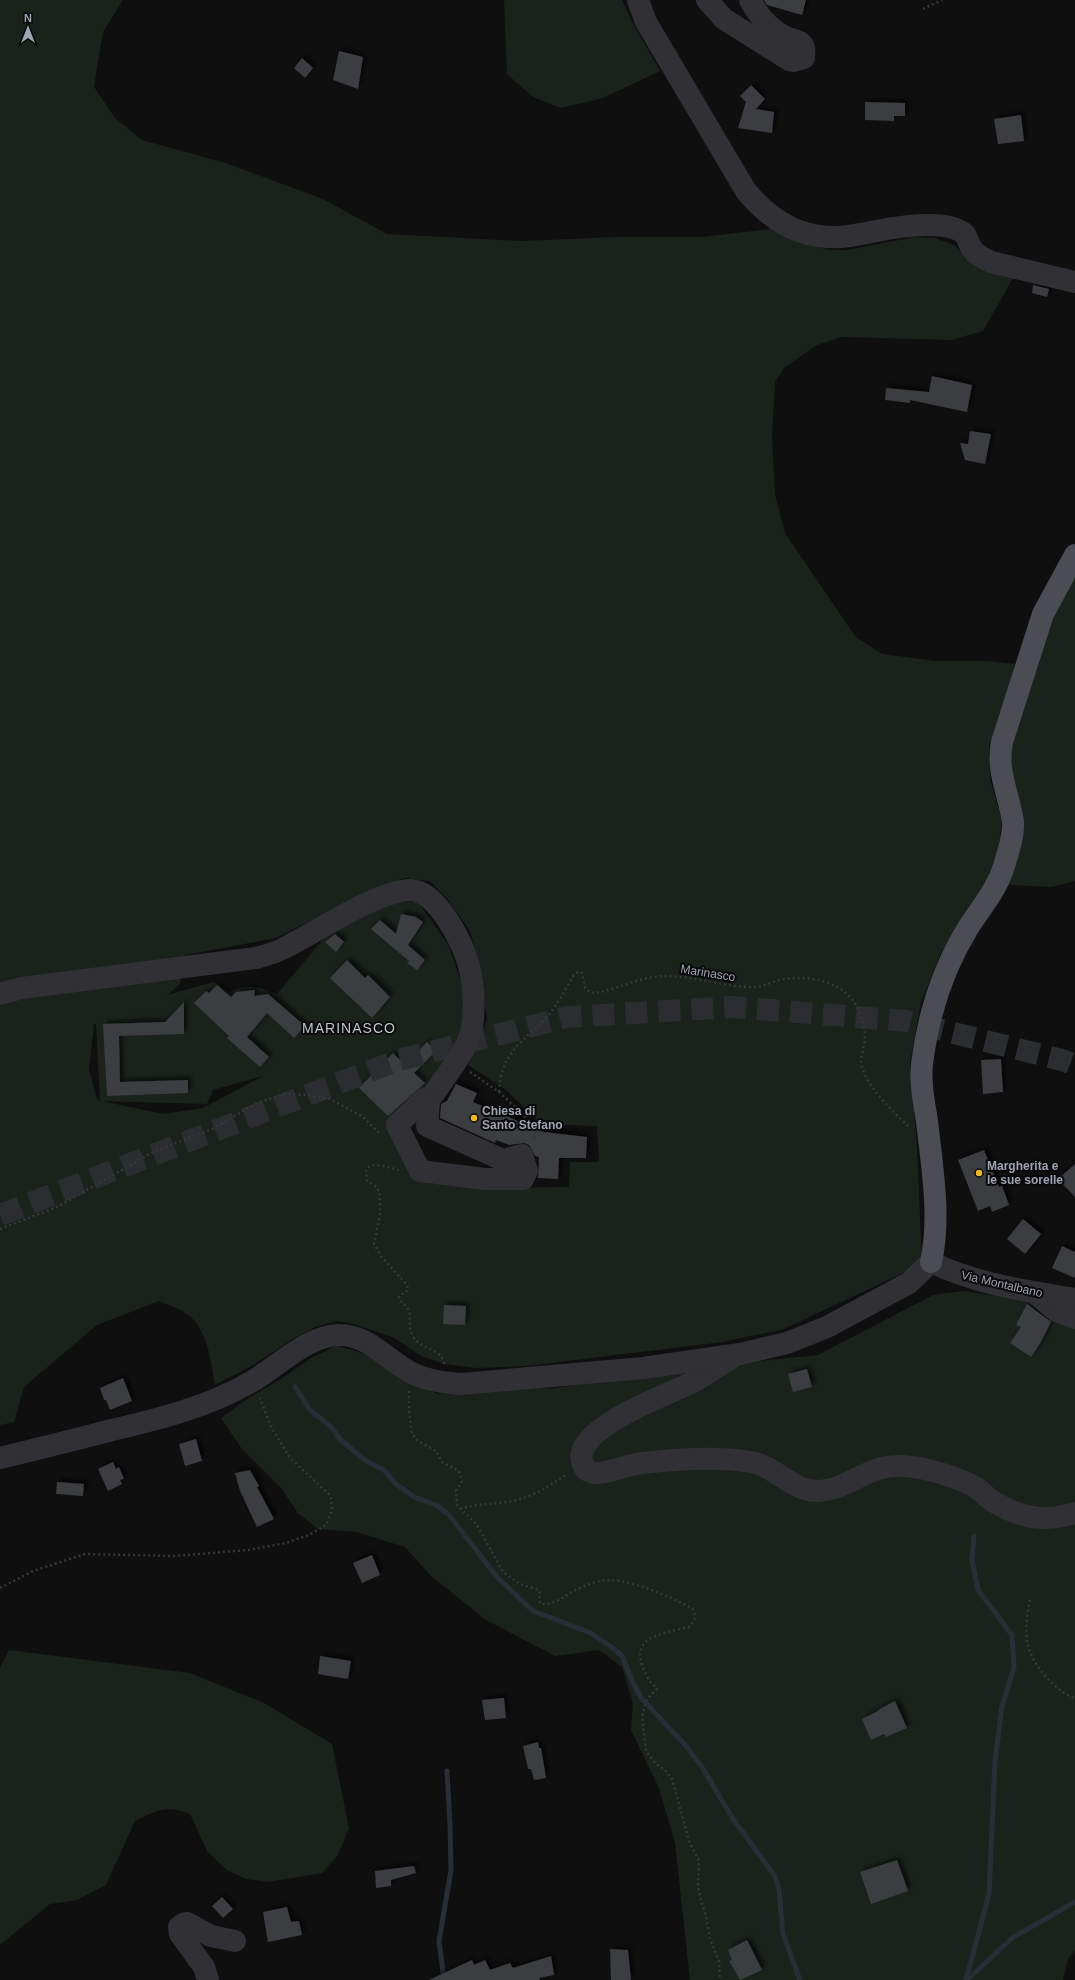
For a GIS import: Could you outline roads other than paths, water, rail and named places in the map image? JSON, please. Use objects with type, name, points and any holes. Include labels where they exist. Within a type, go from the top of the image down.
[{"type":"main road","points":[[932,1262],[936,1244],[936,1213],[933,1170],[922,1093],[922,1067],[925,1043],[935,998],[943,975],[968,927],[995,888],[1004,868],[1013,834],[1013,822],[999,762],[1002,742],[1042,614],[1075,555]]},
{"type":"street","points":[[638,0],[646,22],[746,191],[761,209],[777,220],[794,230],[810,235],[832,237],[848,236],[908,225],[937,225],[950,227],[965,234],[973,252],[986,259],[1075,282]]},
{"type":"street","points":[[707,0],[724,20],[789,60],[794,61],[804,58],[804,48],[801,43],[783,36],[768,26],[757,13],[750,0]]},
{"type":"street","points":[[0,994],[22,988],[256,958],[283,950],[371,902],[390,894],[414,891],[425,894],[441,911],[460,942],[470,966],[474,1018],[469,1038],[433,1095]]},
{"type":"street","points":[[424,1099],[429,1101],[427,1126],[503,1160],[522,1154],[527,1171],[523,1179],[486,1180],[420,1171],[397,1125],[424,1099]]},
{"type":"street","points":[[0,1458],[174,1415],[251,1382],[307,1345],[326,1336],[340,1335],[357,1337],[375,1347],[413,1374],[432,1381],[461,1384],[643,1368],[740,1354],[787,1343],[827,1326],[909,1283],[932,1262]]},
{"type":"street","name":"Via Montalbano","points":[[932,1262],[963,1275],[1034,1292],[1075,1299]]},
{"type":"street","points":[[1034,1292],[1056,1311],[1075,1318]]},
{"type":"street","points":[[740,1354],[691,1382],[623,1413],[589,1439],[583,1453],[583,1464],[590,1472],[598,1473],[648,1463],[705,1459],[752,1462],[769,1467],[792,1485],[818,1491],[840,1487],[874,1470],[891,1467],[912,1467],[962,1481],[976,1487],[1006,1508],[1034,1519],[1047,1519],[1075,1512]]},
{"type":"street","points":[[208,1980],[204,1967],[180,1934],[179,1927],[187,1923],[211,1936],[236,1941]]},
{"type":"waterway","points":[[295,1387],[310,1410],[331,1427],[340,1439],[355,1452],[366,1461],[384,1470],[396,1484],[414,1497],[438,1506],[449,1515],[497,1577],[533,1611],[591,1633],[622,1656],[641,1698],[687,1747],[702,1767],[733,1819],[775,1876],[779,1890],[783,1934],[800,1980]]},
{"type":"waterway","points":[[966,1980],[989,1894],[995,1761],[1002,1706],[1014,1668],[1012,1635],[978,1590],[972,1560],[974,1536]]},
{"type":"waterway","points":[[444,1980],[439,1941],[451,1870],[447,1771]]},
{"type":"waterway","points":[[967,1980],[1012,1938],[1075,1902]]},
{"type":"tunnel","points":[[0,1215],[399,1060],[567,1017],[734,1007],[906,1021],[1062,1060],[1075,1065]]},
{"type":"place","name":"Chiesa di Santo Stefano","points":[[474,1118]]},
{"type":"place","name":"Margherita e le sue sorelle","points":[[979,1173]]},
{"type":"district","name":"MARINASCO","points":[[349,1028]]}]
